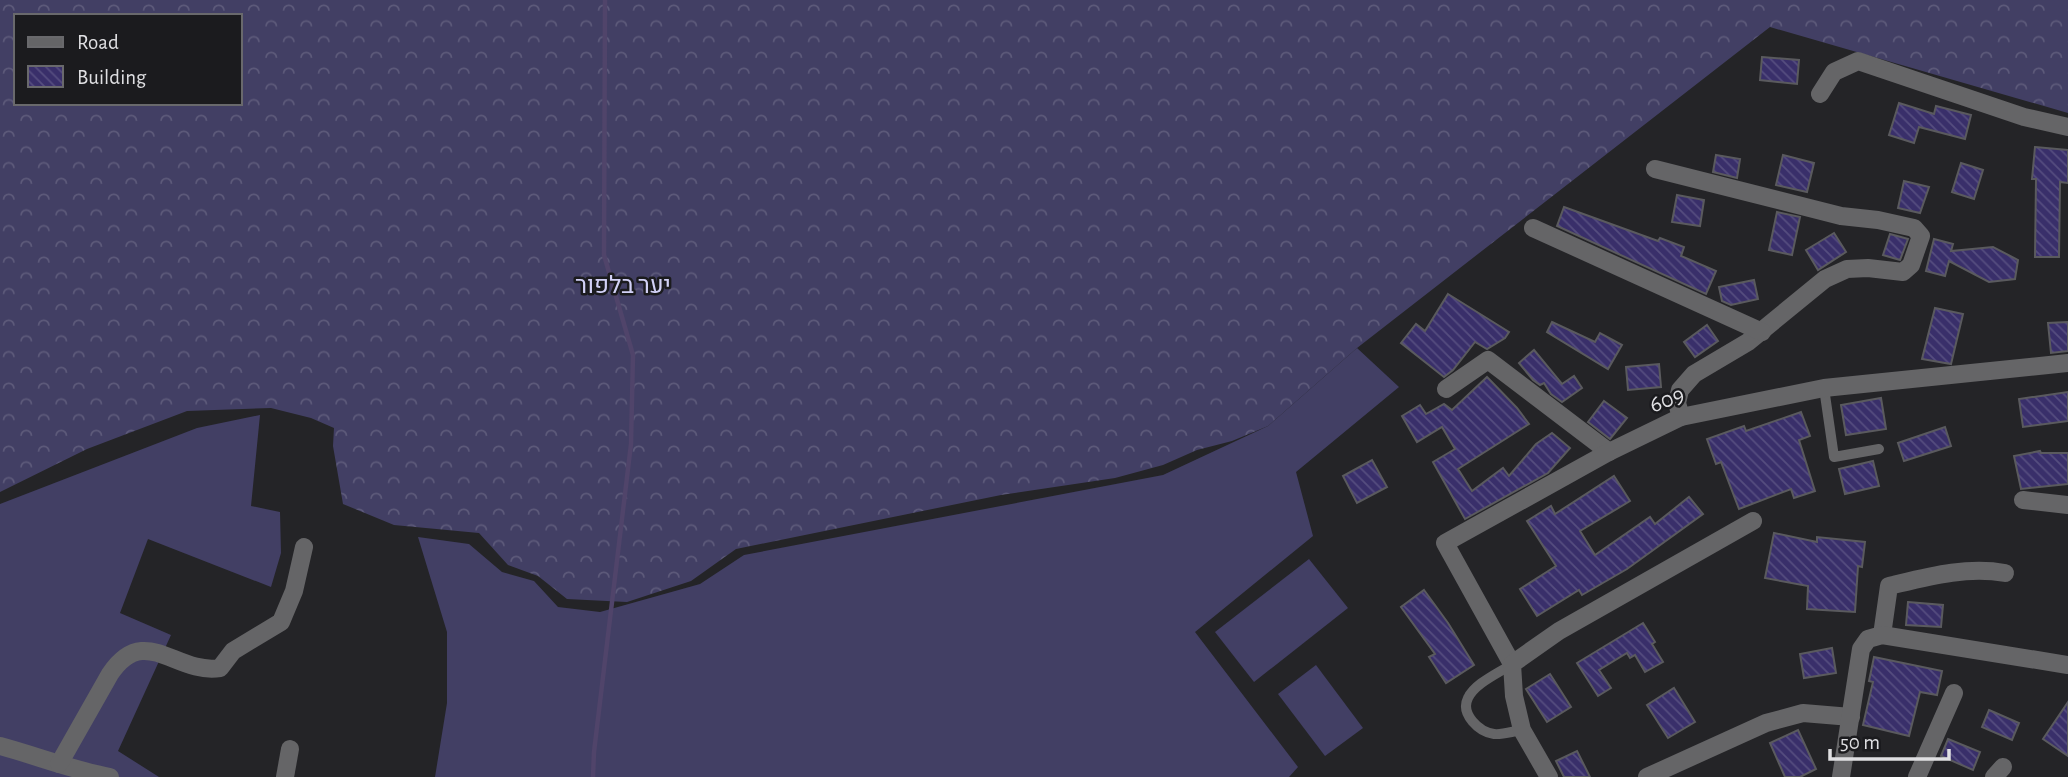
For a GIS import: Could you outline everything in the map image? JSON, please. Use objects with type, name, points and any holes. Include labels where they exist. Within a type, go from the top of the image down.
[{"type":"street","points":[[1820,94],[1834,72],[1858,61],[2024,117],[2068,127]]},
{"type":"street","points":[[1656,169],[1841,216],[1914,228],[1921,236],[1911,265],[1903,272],[1868,268],[1847,270],[1825,279],[1762,332],[1694,374],[1680,390],[1677,404],[1681,417]]},
{"type":"street","points":[[1533,228],[1762,332]]},
{"type":"street","points":[[1446,389],[1488,360],[1609,452]]},
{"type":"street","name":"609","points":[[1512,664],[1445,543],[1609,452],[1681,417],[1824,388],[2068,363]]},
{"type":"street","points":[[2023,500],[2068,505]]},
{"type":"street","points":[[1549,777],[1522,730],[1514,696],[1512,664],[1559,631],[1753,521]]},
{"type":"street","points":[[59,764],[110,674],[119,661],[133,651],[148,650],[206,670],[220,668],[233,651],[281,622],[294,591],[304,547]]},
{"type":"street","points":[[1882,635],[1889,586],[1941,574],[1988,569],[2005,572]]},
{"type":"street","points":[[1841,777],[1861,649],[1868,639],[1882,635],[2068,665]]},
{"type":"street","points":[[1917,777],[1954,693]]},
{"type":"street","points":[[1647,777],[1766,723],[1803,713],[1851,717]]},
{"type":"street","points":[[0,746],[73,770],[110,777]]},
{"type":"street","points":[[285,777],[290,749]]},
{"type":"lane","points":[[1824,388],[1834,457],[1879,449]]},
{"type":"lane","points":[[1512,664],[1478,686],[1468,698],[1466,709],[1469,717],[1480,729],[1494,734],[1522,730]]},
{"type":"green space","name":"יער בלפור","points":[[0,0],[2068,0],[2068,113],[1770,27],[1357,348],[1268,426],[1232,441],[1197,450],[1163,465],[1115,478],[1001,495],[736,549],[691,581],[627,602],[567,599],[538,576],[508,565],[479,533],[394,525],[343,504],[333,446],[334,428],[311,418],[271,408],[187,411],[87,449],[0,492]]},
{"type":"green space","points":[[1357,348],[1399,387],[1296,472],[1313,536],[1195,632],[1298,767],[1289,777],[435,777],[447,703],[447,632],[418,537],[469,544],[502,572],[534,581],[558,607],[600,612],[700,584],[744,555],[1163,475],[1268,426]]},
{"type":"green space","points":[[260,415],[251,506],[280,512],[281,553],[271,587],[148,539],[120,613],[171,635],[118,751],[159,777],[0,777],[0,504],[197,428]]},
{"type":"green space","points":[[1309,559],[1348,608],[1254,682],[1215,632]]},
{"type":"green space","points":[[1316,665],[1363,728],[1325,756],[1278,694]]},
{"type":"building","points":[[1762,57],[1799,60],[1797,84],[1760,80]]},
{"type":"building","points":[[1899,103],[1934,114],[1936,106],[1971,115],[1965,139],[1919,127],[1914,143],[1889,135]]},
{"type":"building","points":[[2035,147],[2068,150],[2068,183],[2060,182],[2059,257],[2035,257],[2036,179],[2032,179]]},
{"type":"building","points":[[1716,155],[1740,159],[1737,178],[1713,172]]},
{"type":"building","points":[[1783,155],[1814,163],[1807,192],[1776,185]]},
{"type":"building","points":[[1961,163],[1983,170],[1974,199],[1952,192]]},
{"type":"building","points":[[1904,181],[1929,187],[1920,213],[1898,208]]},
{"type":"building","points":[[1677,195],[1704,200],[1700,226],[1672,222]]},
{"type":"building","points":[[1564,207],[1658,241],[1660,238],[1684,247],[1681,256],[1716,271],[1706,294],[1557,226]]},
{"type":"building","points":[[1777,212],[1800,217],[1792,255],[1769,250]]},
{"type":"building","points":[[1834,233],[1846,252],[1818,270],[1806,250]]},
{"type":"building","points":[[1890,234],[1908,239],[1900,260],[1883,255]]},
{"type":"building","points":[[1934,239],[1953,244],[1951,251],[1993,247],[2018,260],[2015,279],[1989,282],[1949,261],[1945,276],[1926,271]]},
{"type":"building","points":[[1754,280],[1758,299],[1731,305],[1722,301],[1719,287]]},
{"type":"building","points":[[1448,294],[1509,332],[1505,338],[1487,349],[1475,342],[1444,377],[1401,343],[1416,324],[1425,331]]},
{"type":"building","points":[[1935,308],[1963,314],[1951,364],[1922,359]]},
{"type":"building","points":[[1552,322],[1595,342],[1600,333],[1622,345],[1608,369],[1547,332]]},
{"type":"building","points":[[2068,322],[2068,351],[2051,353],[2048,323]]},
{"type":"building","points":[[1707,325],[1718,341],[1695,357],[1684,342]]},
{"type":"building","points":[[1534,350],[1562,384],[1574,376],[1582,388],[1562,402],[1551,394],[1544,383],[1540,385],[1533,380],[1519,363]]},
{"type":"building","points":[[1659,364],[1661,387],[1628,390],[1626,367]]},
{"type":"building","points":[[1487,377],[1529,424],[1458,469],[1472,491],[1503,468],[1509,476],[1536,444],[1552,433],[1570,448],[1548,473],[1465,519],[1433,462],[1455,449],[1442,427],[1417,442],[1402,416],[1420,405],[1426,414],[1444,404],[1452,410]]},
{"type":"building","points":[[2068,392],[2068,421],[2023,427],[2019,399]]},
{"type":"building","points":[[1881,398],[1886,429],[1846,435],[1841,405]]},
{"type":"building","points":[[1604,401],[1627,418],[1610,439],[1588,422]]},
{"type":"building","points":[[1801,412],[1810,436],[1799,440],[1815,491],[1794,498],[1791,489],[1739,509],[1721,462],[1716,464],[1707,439],[1744,426],[1746,431]]},
{"type":"building","points":[[1945,427],[1951,446],[1904,461],[1898,443]]},
{"type":"building","points":[[2040,451],[2068,453],[2068,484],[2021,489],[2014,456]]},
{"type":"building","points":[[1372,460],[1387,487],[1357,503],[1343,476]]},
{"type":"building","points":[[1873,461],[1879,486],[1845,494],[1839,469]]},
{"type":"building","points":[[1614,476],[1630,501],[1580,531],[1595,555],[1650,517],[1655,524],[1689,497],[1703,514],[1627,569],[1582,595],[1579,590],[1537,616],[1520,589],[1556,566],[1527,521],[1551,506],[1555,514]]},
{"type":"building","points":[[1774,533],[1817,542],[1817,537],[1865,542],[1862,567],[1858,566],[1855,612],[1807,609],[1808,586],[1765,578]]},
{"type":"building","points":[[1424,590],[1474,665],[1446,683],[1429,657],[1435,654],[1401,607]]},
{"type":"building","points":[[1908,602],[1943,605],[1941,627],[1906,625]]},
{"type":"building","points":[[1643,623],[1663,662],[1645,672],[1635,655],[1630,658],[1627,653],[1599,670],[1611,688],[1598,696],[1577,663]]},
{"type":"building","points":[[1832,648],[1836,673],[1804,678],[1800,654]]},
{"type":"building","points":[[1874,657],[1942,671],[1937,695],[1920,692],[1909,736],[1863,725],[1873,682],[1869,681]]},
{"type":"building","points":[[1550,674],[1571,707],[1547,722],[1526,689]]},
{"type":"building","points":[[1674,688],[1695,722],[1668,738],[1647,705]]},
{"type":"building","points":[[2068,702],[2068,756],[2043,739]]},
{"type":"building","points":[[1989,710],[2019,723],[2012,740],[1982,727]]},
{"type":"building","points":[[1798,730],[1816,769],[1800,777],[1785,777],[1770,743]]},
{"type":"building","points":[[1948,739],[1980,752],[1973,770],[1941,756]]},
{"type":"building","points":[[1577,751],[1590,777],[1564,777],[1556,761]]},
{"type":"waterway","points":[[593,777],[631,444],[633,355],[604,255],[605,0]]}]
